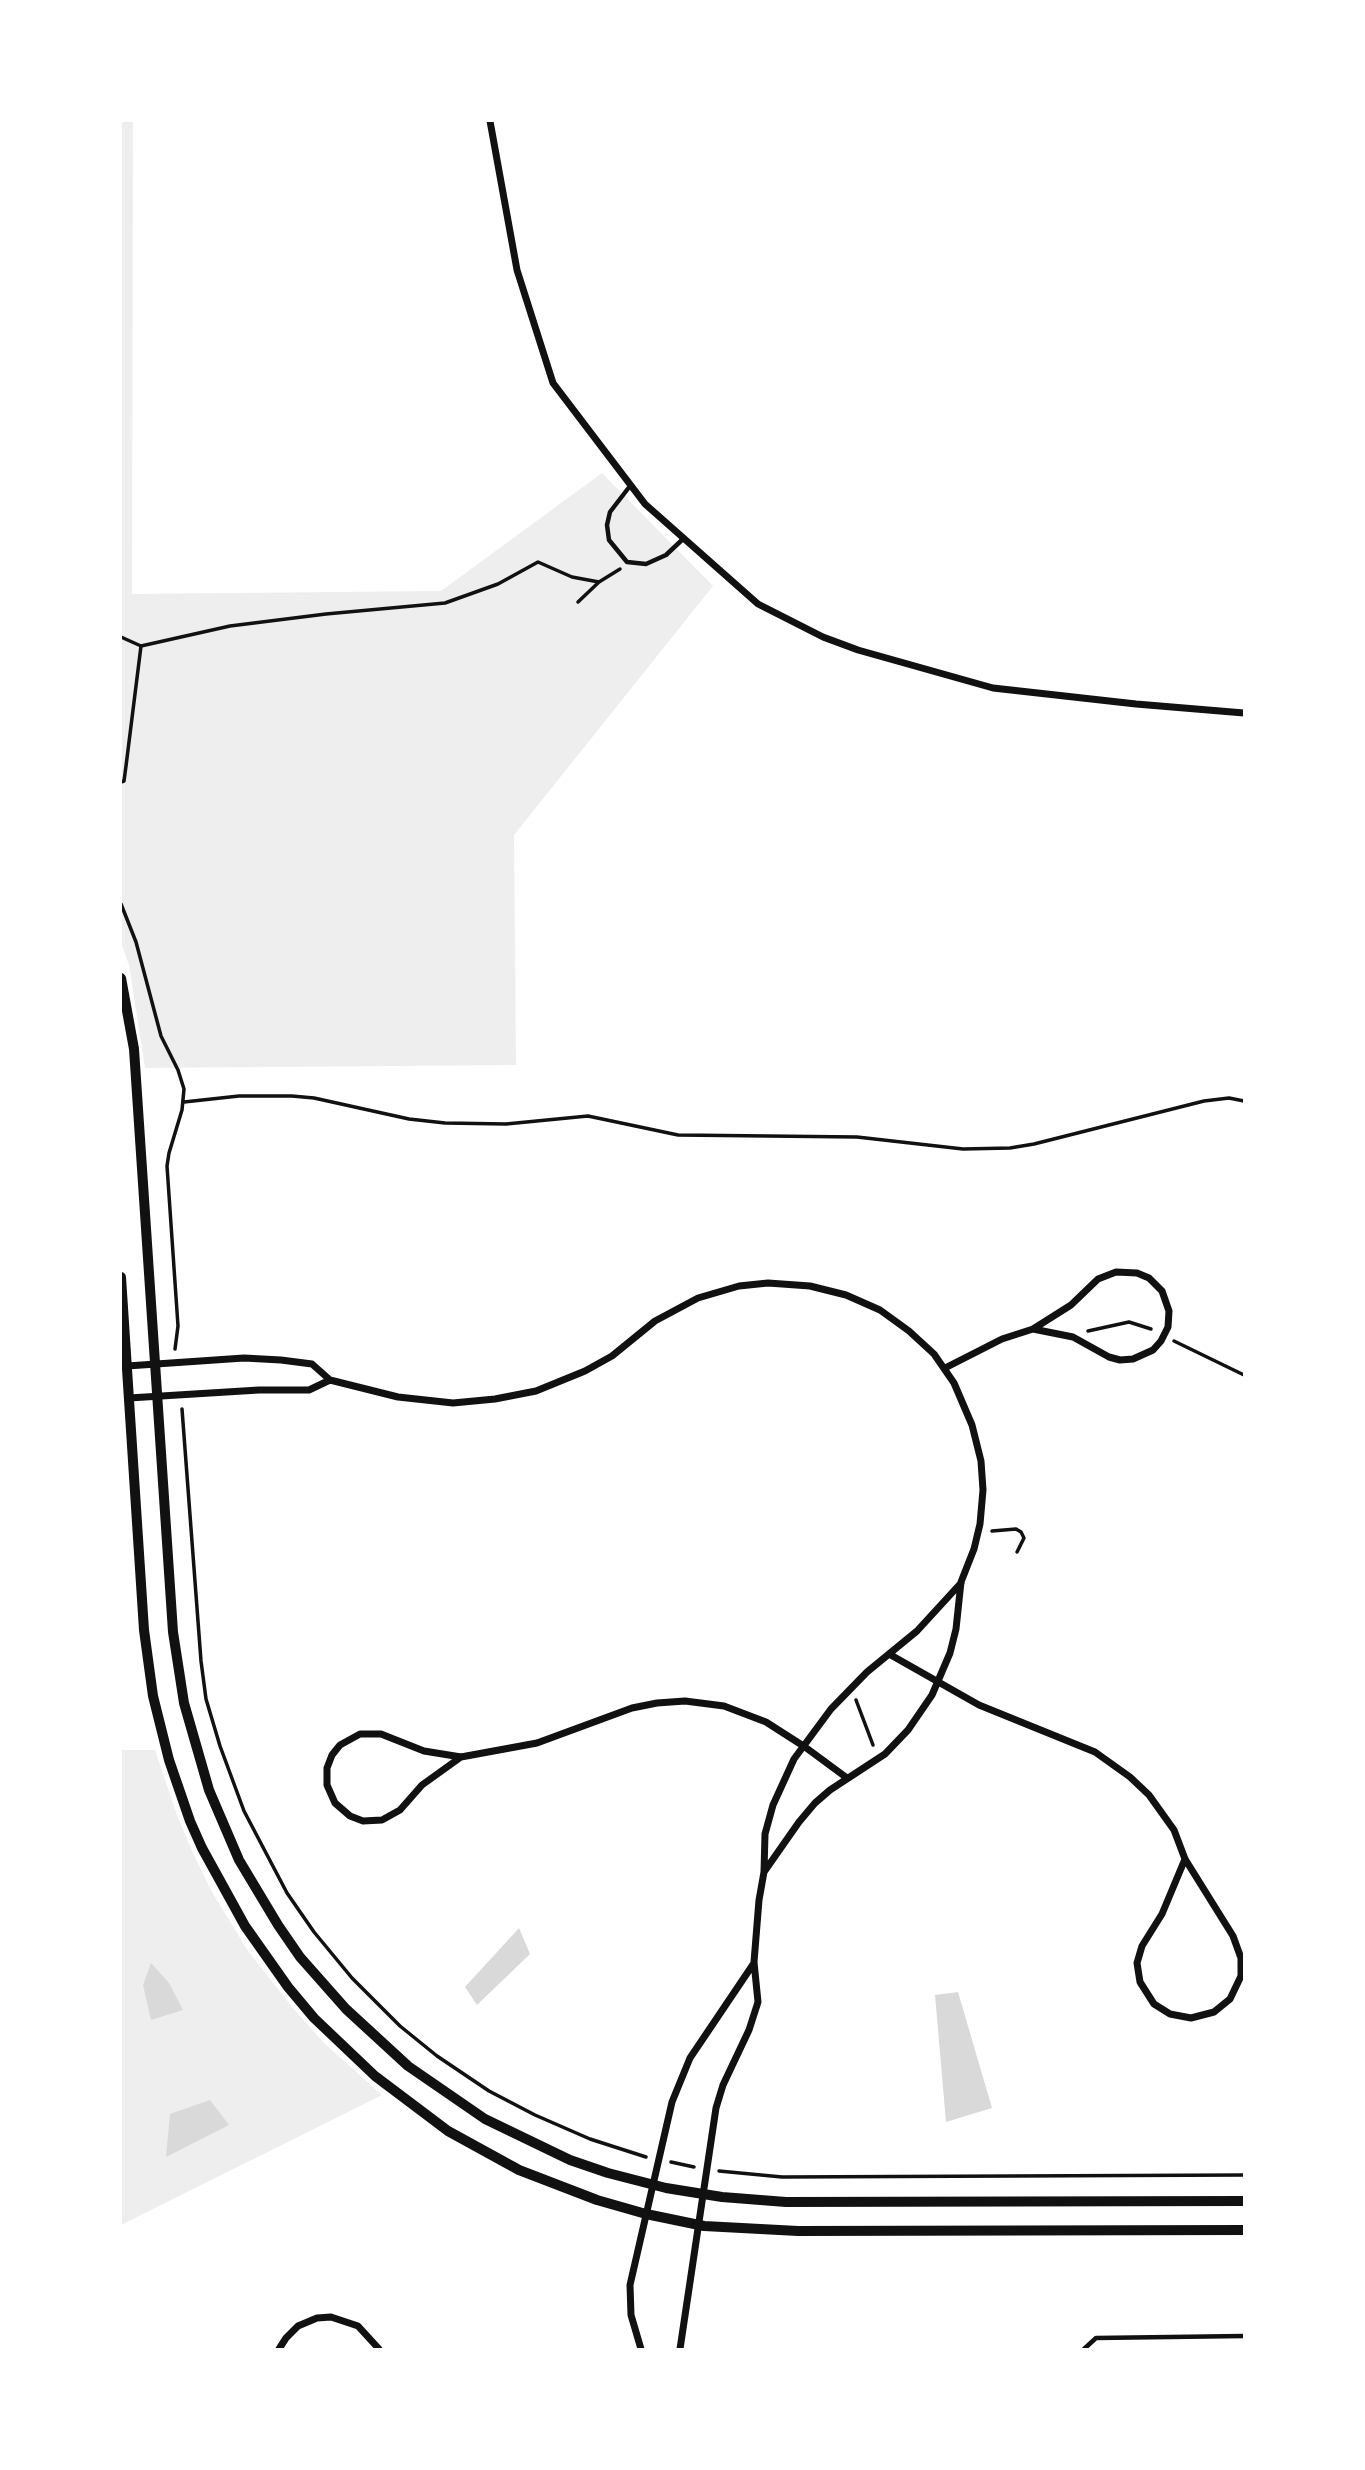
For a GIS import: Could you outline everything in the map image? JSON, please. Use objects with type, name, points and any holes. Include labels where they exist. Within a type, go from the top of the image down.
[{"type":"street","points":[[490,121],[517,270],[553,383],[645,504],[758,604],[823,637],[858,650],[993,688],[1136,705],[1244,713]]},
{"type":"street","points":[[121,978],[134,1049],[173,1632],[184,1703],[209,1790],[222,1823],[259,1895],[285,1936],[355,2019],[408,2066],[485,2119],[583,2164],[653,2185],[702,2194],[786,2202],[1244,2201]]},
{"type":"street","points":[[945,1368],[1002,1339],[1033,1329],[1071,1305],[1098,1279],[1116,1272],[1137,1273],[1149,1278],[1162,1291],[1169,1311],[1168,1327],[1161,1341],[1153,1350],[1133,1359],[1109,1357],[1073,1337],[1033,1329]]},
{"type":"street","points":[[121,1277],[144,1630],[158,1718],[169,1760],[190,1821],[217,1879],[245,1926],[314,2018],[375,2076],[448,2131],[519,2170],[597,2200],[646,2214],[697,2224],[732,2229],[798,2231],[1244,2230]]},
{"type":"street","points":[[127,1366],[244,1359],[281,1360],[312,1364],[330,1380],[385,1395],[424,1401],[466,1402],[516,1396],[550,1387],[585,1371],[612,1356],[656,1321],[698,1298],[739,1286],[768,1283],[822,1288],[869,1304],[909,1331],[945,1368],[959,1392],[979,1452],[982,1480],[980,1524],[961,1582],[953,1642],[939,1683],[918,1718],[895,1744],[874,1762],[823,1795],[806,1813],[764,1871]]},
{"type":"street","points":[[129,1398],[259,1390],[309,1390],[330,1380]]},
{"type":"street","points":[[680,2349],[705,2169],[719,2096],[750,2030],[758,2002],[754,1962],[768,1820],[787,1772],[803,1746],[840,1698],[922,1626],[961,1582]]},
{"type":"street","points":[[889,1654],[993,1711],[1083,1747],[1119,1768],[1140,1785],[1164,1813],[1185,1858],[1233,1936],[1242,1964],[1239,1982],[1230,1999],[1214,2012],[1191,2018],[1170,2014],[1154,2004],[1140,1982],[1138,1969],[1139,1951],[1162,1914],[1185,1858]]},
{"type":"street","points":[[461,1757],[422,1785],[400,1810],[376,1821],[363,1821],[345,1812],[335,1803],[327,1785],[327,1768],[332,1755],[340,1745],[360,1734],[381,1734],[424,1751],[461,1757],[537,1743],[632,1708],[673,1702],[711,1703],[766,1722],[847,1779]]},
{"type":"street","points":[[641,2349],[633,2324],[630,2294],[632,2274],[672,2102],[685,2068],[754,1962]]},
{"type":"street","points":[[279,2349],[298,2326],[317,2318],[331,2317],[358,2326],[379,2349]]},
{"type":"lane","points":[[631,485],[610,512],[607,525],[609,540],[626,562],[646,564],[666,555],[683,539]]},
{"type":"lane","points":[[1084,2349],[1096,2338],[1244,2336]]},
{"type":"path","points":[[121,637],[141,646],[230,626],[445,603],[498,584],[538,562],[572,577],[599,582]]},
{"type":"path","points":[[579,601],[626,562]]},
{"type":"path","points":[[121,782],[124,781],[141,646]]},
{"type":"path","points":[[121,904],[136,942],[160,1036],[183,1082],[184,1102],[167,1159],[177,1326],[175,1348]]},
{"type":"path","points":[[184,1102],[239,1096],[303,1096],[402,1118],[445,1123],[506,1124],[588,1116],[678,1135],[857,1137],[963,1149],[1010,1148],[1034,1144],[1204,1101],[1229,1098],[1244,1101]]},
{"type":"path","points":[[1086,1331],[1129,1321],[1153,1330]]},
{"type":"path","points":[[1174,1341],[1244,1375]]},
{"type":"path","points":[[183,1413],[194,1582],[206,1699],[244,1811],[287,1893],[314,1932],[368,1995],[437,2056],[489,2091],[560,2128],[659,2160],[705,2169],[782,2177],[1244,2175]]},
{"type":"path","points":[[992,1531],[1021,1532],[1024,1538],[1017,1552]]},
{"type":"path","points":[[856,1700],[874,1747]]},
{"type":"shaded area","points":[[121,121],[133,121],[132,594],[441,591],[602,473],[713,586],[514,835],[516,1065],[145,1068],[129,965],[121,943]]},
{"type":"shaded area","points":[[121,1750],[155,1750],[192,1851],[212,1892],[248,1951],[324,2043],[382,2095],[121,2225]]},
{"type":"shaded area","points":[[519,1928],[530,1954],[477,2005],[465,1987]]},
{"type":"shaded area","points":[[151,1963],[169,1983],[183,2010],[151,2020],[143,1985]]},
{"type":"shaded area","points":[[958,1992],[992,2108],[946,2122],[935,1995]]},
{"type":"shaded area","points":[[210,2100],[229,2125],[166,2157],[170,2114]]}]
